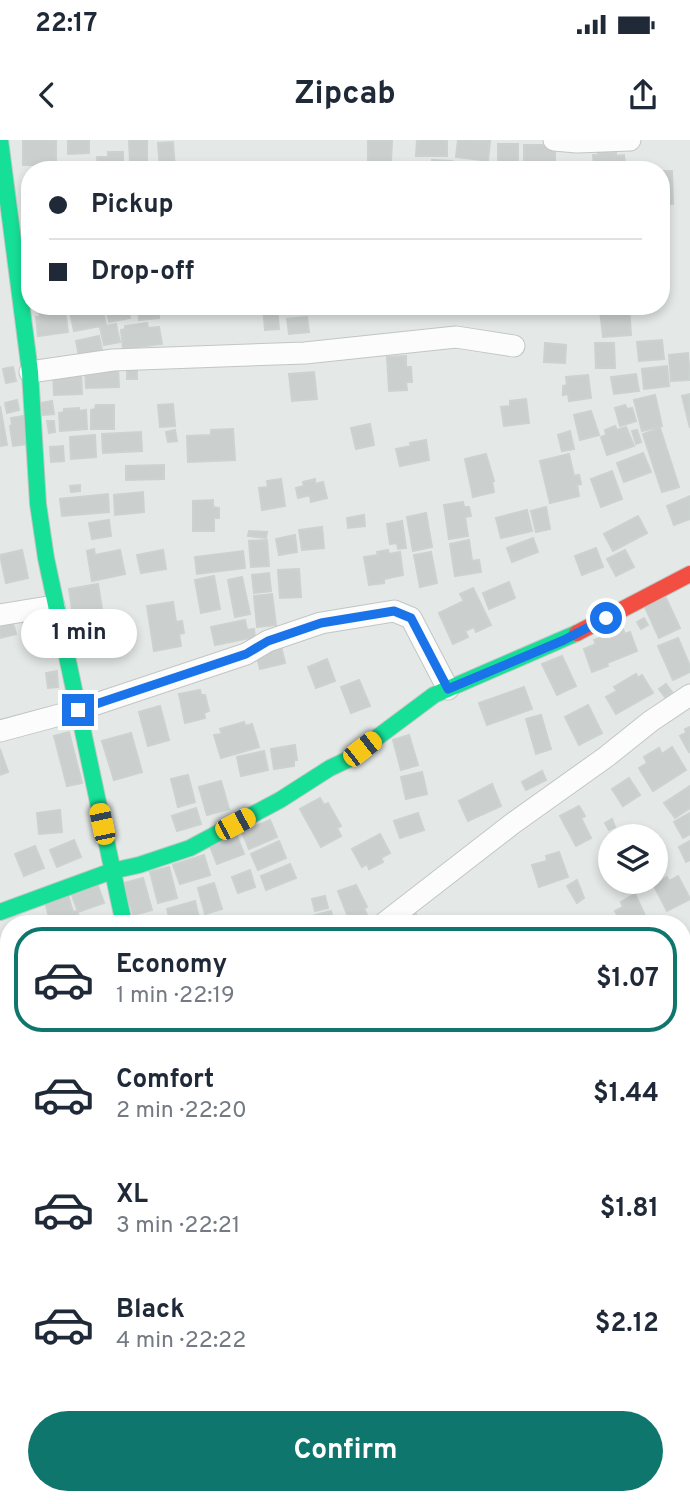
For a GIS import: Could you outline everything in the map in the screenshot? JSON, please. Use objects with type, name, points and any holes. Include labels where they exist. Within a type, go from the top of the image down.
[{"type":"street","points":[[0,140],[21,302]]},
{"type":"street","points":[[554,140],[630,140]]},
{"type":"street","points":[[23,315],[30,372],[38,505],[54,606],[122,915]]},
{"type":"street","points":[[30,372],[113,360],[305,353],[456,337],[514,346]]},
{"type":"street","points":[[0,912],[112,871],[190,848],[280,800],[347,760],[434,695],[564,640],[690,574]]},
{"type":"street","points":[[0,615],[54,606]]},
{"type":"street","points":[[0,731],[78,710],[246,654],[268,641],[321,623],[394,611],[411,618],[448,689]]},
{"type":"street","points":[[395,915],[512,824],[690,695]]},
{"type":"building","points":[[23,140],[56,140],[56,161],[23,161]]},
{"type":"building","points":[[68,140],[89,140],[89,153],[68,154]]},
{"type":"building","points":[[129,140],[147,140],[147,161],[130,161]]},
{"type":"building","points":[[417,140],[447,140],[447,156],[416,156]]},
{"type":"building","points":[[458,140],[490,141],[488,161],[456,157]]},
{"type":"building","points":[[368,141],[392,141],[391,161],[368,161]]},
{"type":"building","points":[[173,142],[174,161],[159,161],[158,143]]},
{"type":"building","points":[[498,144],[518,144],[518,161],[498,161]]},
{"type":"building","points":[[524,145],[555,145],[555,161],[524,161]]},
{"type":"building","points":[[607,148],[608,153],[624,155],[625,161],[593,161],[593,155],[598,155],[598,149]]},
{"type":"building","points":[[108,152],[123,152],[123,161],[97,161],[97,157],[108,157]]},
{"type":"building","points":[[670,171],[672,171],[673,204],[670,204]]},
{"type":"building","points":[[66,315],[68,332],[38,336],[36,317]]},
{"type":"building","points":[[71,315],[104,315],[106,325],[74,331]]},
{"type":"building","points":[[108,315],[129,315],[130,318],[109,322]]},
{"type":"building","points":[[139,315],[159,315],[159,318],[139,320]]},
{"type":"building","points":[[264,315],[278,315],[279,329],[265,330]]},
{"type":"building","points":[[601,315],[630,315],[631,335],[603,337]]},
{"type":"building","points":[[307,317],[309,332],[289,334],[287,319]]},
{"type":"building","points":[[147,323],[148,328],[159,327],[162,344],[123,349],[121,330],[125,329],[125,326]]},
{"type":"building","points":[[116,324],[120,342],[104,345],[100,327]]},
{"type":"building","points":[[99,336],[103,355],[80,361],[76,341]]},
{"type":"building","points":[[662,340],[664,359],[639,361],[637,342]]},
{"type":"building","points":[[545,343],[566,345],[565,363],[544,362]]},
{"type":"building","points":[[595,343],[614,343],[615,368],[596,368]]},
{"type":"building","points":[[688,353],[690,380],[671,381],[669,355]]},
{"type":"building","points":[[406,356],[406,367],[411,367],[412,382],[406,382],[407,390],[389,391],[387,357]]},
{"type":"building","points":[[667,366],[669,386],[644,389],[642,369]]},
{"type":"building","points":[[13,367],[16,381],[6,383],[3,369]]},
{"type":"building","points":[[118,367],[119,387],[86,388],[85,369]]},
{"type":"building","points":[[127,369],[137,369],[137,379],[127,379]]},
{"type":"building","points":[[81,372],[82,394],[54,395],[53,373]]},
{"type":"building","points":[[314,372],[317,399],[292,401],[289,374]]},
{"type":"building","points":[[636,374],[639,391],[614,394],[611,377]]},
{"type":"building","points":[[588,375],[591,398],[569,401],[568,394],[563,395],[563,386],[567,385],[566,377]]},
{"type":"building","points":[[690,394],[690,428],[682,396]]},
{"type":"building","points":[[655,395],[662,426],[642,431],[634,400]]},
{"type":"building","points":[[526,399],[529,423],[504,426],[501,407],[510,406],[510,401]]},
{"type":"building","points":[[17,400],[19,410],[7,413],[5,403]]},
{"type":"building","points":[[52,401],[54,414],[43,415],[41,403]]},
{"type":"building","points":[[173,404],[175,426],[160,427],[158,405]]},
{"type":"building","points":[[96,405],[114,405],[114,429],[91,429],[91,410],[95,409]]},
{"type":"building","points":[[625,405],[627,409],[632,408],[636,421],[620,426],[615,408]]},
{"type":"building","points":[[0,406],[7,445],[0,446]]},
{"type":"building","points":[[79,408],[79,411],[86,410],[87,429],[60,431],[59,413],[64,412],[64,409]]},
{"type":"building","points":[[591,411],[599,435],[580,440],[574,415]]},
{"type":"building","points":[[24,416],[28,444],[13,446],[11,418]]},
{"type":"building","points":[[47,421],[54,421],[55,432],[49,433]]},
{"type":"building","points":[[370,424],[374,445],[356,449],[351,428]]},
{"type":"building","points":[[615,426],[617,430],[626,427],[634,446],[607,455],[601,437],[606,435],[605,430]]},
{"type":"building","points":[[660,428],[679,487],[662,492],[643,434]]},
{"type":"building","points":[[233,429],[235,460],[188,462],[187,436],[211,435],[211,430]]},
{"type":"building","points":[[175,430],[177,441],[168,442],[166,432]]},
{"type":"building","points":[[637,430],[641,442],[636,444],[632,431]]},
{"type":"building","points":[[570,431],[574,449],[562,451],[558,435]]},
{"type":"building","points":[[141,432],[142,451],[103,453],[102,434]]},
{"type":"building","points":[[95,435],[96,457],[71,459],[70,437]]},
{"type":"building","points":[[426,440],[429,460],[400,466],[396,449]]},
{"type":"building","points":[[63,446],[64,461],[51,462],[50,447]]},
{"type":"building","points":[[643,453],[651,472],[624,482],[617,463]]},
{"type":"building","points":[[486,454],[494,481],[494,492],[473,497],[465,459]]},
{"type":"building","points":[[569,454],[574,476],[579,475],[579,496],[550,503],[540,461]]},
{"type":"building","points":[[164,465],[164,479],[126,480],[126,466]]},
{"type":"building","points":[[612,471],[622,499],[601,507],[591,479]]},
{"type":"building","points":[[281,479],[285,506],[262,510],[259,488],[268,487],[267,481]]},
{"type":"building","points":[[315,479],[315,484],[323,482],[327,498],[311,502],[310,495],[298,498],[296,488],[304,486],[303,482]]},
{"type":"building","points":[[80,485],[80,491],[71,492],[70,486]]},
{"type":"building","points":[[143,492],[144,512],[115,515],[114,495]]},
{"type":"building","points":[[108,494],[109,512],[62,516],[60,499]]},
{"type":"building","points":[[690,496],[690,519],[674,525],[667,506]]},
{"type":"building","points":[[213,500],[213,507],[219,508],[219,518],[214,518],[214,531],[193,531],[193,501]]},
{"type":"building","points":[[463,502],[464,507],[469,507],[471,516],[465,517],[468,536],[449,539],[444,505]]},
{"type":"building","points":[[546,507],[550,529],[536,532],[531,511]]},
{"type":"building","points":[[527,510],[532,531],[501,538],[496,518]]},
{"type":"building","points":[[426,513],[432,547],[413,551],[407,517]]},
{"type":"building","points":[[364,515],[365,526],[348,528],[347,518]]},
{"type":"building","points":[[638,516],[647,533],[613,551],[604,534]]},
{"type":"building","points":[[109,520],[111,536],[92,539],[89,523]]},
{"type":"building","points":[[402,521],[406,548],[398,549],[397,543],[390,544],[387,524]]},
{"type":"building","points":[[322,527],[324,548],[302,550],[299,530]]},
{"type":"building","points":[[249,531],[267,532],[266,538],[248,536]]},
{"type":"building","points":[[295,535],[297,552],[279,555],[276,539]]},
{"type":"building","points":[[533,538],[538,552],[512,562],[507,548]]},
{"type":"building","points":[[267,540],[269,566],[251,567],[249,541]]},
{"type":"building","points":[[469,540],[472,561],[479,560],[481,572],[455,576],[450,544]]},
{"type":"building","points":[[596,548],[603,567],[582,575],[575,556]]},
{"type":"building","points":[[94,549],[95,555],[120,550],[125,574],[92,581],[87,551]]},
{"type":"building","points":[[22,550],[28,578],[6,583],[0,555]]},
{"type":"building","points":[[163,550],[166,569],[141,573],[137,555]]},
{"type":"building","points":[[388,550],[389,554],[400,552],[403,575],[384,579],[384,583],[369,585],[364,557]]},
{"type":"building","points":[[625,550],[634,567],[616,576],[607,559]]},
{"type":"building","points":[[243,551],[245,568],[197,574],[195,557]]},
{"type":"building","points":[[431,552],[437,583],[420,587],[414,555]]},
{"type":"building","points":[[299,569],[301,597],[280,598],[278,570]]},
{"type":"building","points":[[269,573],[271,591],[254,593],[252,575]]},
{"type":"building","points":[[214,576],[220,609],[201,613],[195,580]]},
{"type":"building","points":[[242,577],[250,614],[235,617],[228,580]]},
{"type":"building","points":[[509,582],[515,598],[489,609],[483,593]]},
{"type":"building","points":[[98,584],[102,609],[73,615],[69,589]]},
{"type":"building","points":[[473,588],[491,625],[476,632],[474,627],[465,631],[468,637],[453,644],[439,613],[464,601],[460,594]]},
{"type":"building","points":[[272,594],[276,625],[257,627],[254,596]]},
{"type":"building","points":[[665,596],[680,628],[659,638],[644,605]]},
{"type":"building","points":[[173,602],[176,622],[182,621],[184,633],[179,634],[181,646],[154,651],[147,606]]},
{"type":"building","points":[[644,618],[648,625],[641,629],[637,622]]},
{"type":"building","points":[[245,620],[247,630],[254,629],[255,637],[215,645],[211,627]]},
{"type":"building","points":[[0,621],[3,626],[13,623],[16,634],[0,638]]},
{"type":"building","points":[[29,621],[31,634],[25,635],[23,623]]},
{"type":"building","points":[[623,629],[625,634],[630,632],[637,651],[592,672],[584,649],[596,644],[594,640]]},
{"type":"building","points":[[678,638],[690,672],[673,680],[658,646]]},
{"type":"building","points":[[281,646],[285,663],[260,669],[256,653]]},
{"type":"building","points":[[562,656],[576,686],[557,695],[542,664]]},
{"type":"building","points":[[327,659],[335,681],[316,688],[308,667]]},
{"type":"building","points":[[57,671],[58,687],[48,688],[46,673]]},
{"type":"building","points":[[636,674],[638,678],[642,675],[653,693],[616,714],[606,697],[617,691],[614,687]]},
{"type":"building","points":[[359,680],[370,706],[351,713],[341,687]]},
{"type":"building","points":[[666,684],[672,692],[665,697],[659,689]]},
{"type":"building","points":[[524,687],[532,709],[487,725],[479,703]]},
{"type":"building","points":[[200,690],[201,695],[205,695],[209,711],[204,713],[205,718],[185,723],[179,694]]},
{"type":"building","points":[[588,705],[602,733],[579,745],[565,717]]},
{"type":"building","points":[[160,706],[169,740],[148,746],[139,712]]},
{"type":"building","points":[[541,715],[551,749],[536,754],[526,719]]},
{"type":"building","points":[[244,722],[245,726],[252,724],[259,747],[221,758],[214,735],[222,734],[220,729]]},
{"type":"building","points":[[690,727],[690,751],[689,752],[680,736]]},
{"type":"building","points":[[69,732],[82,783],[67,786],[54,736]]},
{"type":"building","points":[[131,733],[142,772],[114,780],[102,741]]},
{"type":"building","points":[[409,735],[418,765],[401,770],[393,740]]},
{"type":"building","points":[[295,745],[297,760],[294,760],[294,766],[274,769],[271,749]]},
{"type":"building","points":[[672,747],[686,770],[653,791],[639,768],[647,763],[644,757],[659,748],[662,754]]},
{"type":"building","points":[[0,749],[8,772],[0,775]]},
{"type":"building","points":[[264,751],[268,770],[241,776],[237,757]]},
{"type":"building","points":[[542,771],[546,780],[526,790],[522,782]]},
{"type":"building","points":[[422,772],[427,794],[406,799],[401,777]]},
{"type":"building","points":[[188,775],[195,802],[178,807],[171,779]]},
{"type":"building","points":[[629,778],[640,795],[623,806],[612,789]]},
{"type":"building","points":[[221,781],[229,809],[207,815],[199,787]]},
{"type":"building","points":[[492,784],[501,806],[468,821],[459,801]]},
{"type":"building","points":[[690,786],[690,808],[675,818],[664,803]]},
{"type":"building","points":[[320,798],[324,805],[328,803],[341,826],[337,828],[341,836],[321,847],[300,809]]},
{"type":"building","points":[[579,806],[585,816],[581,818],[591,838],[576,846],[560,816]]},
{"type":"building","points":[[196,808],[201,824],[177,831],[172,816]]},
{"type":"building","points":[[60,810],[62,832],[39,834],[37,813]]},
{"type":"building","points":[[418,813],[424,830],[400,838],[394,821]]},
{"type":"building","points":[[690,813],[690,834],[683,838],[674,822]]},
{"type":"building","points":[[270,820],[277,837],[249,849],[242,832]]},
{"type":"building","points":[[380,834],[390,853],[381,858],[383,862],[369,869],[367,864],[362,867],[352,849]]},
{"type":"building","points":[[237,836],[244,854],[217,864],[210,846]]},
{"type":"building","points":[[74,840],[81,857],[57,867],[50,850]]},
{"type":"building","points":[[279,841],[286,858],[258,870],[251,854]]},
{"type":"building","points":[[690,841],[690,860],[686,862],[679,847]]},
{"type":"building","points":[[35,846],[44,868],[24,876],[15,854]]},
{"type":"building","points":[[559,852],[568,877],[539,887],[532,865],[547,861],[546,856]]},
{"type":"building","points":[[204,855],[210,875],[180,884],[173,865]]},
{"type":"building","points":[[290,864],[296,878],[266,890],[261,876]]},
{"type":"building","points":[[169,867],[177,898],[158,903],[150,872]]},
{"type":"building","points":[[250,870],[255,887],[238,893],[232,877]]},
{"type":"building","points":[[678,876],[690,899],[667,911],[658,894],[668,894],[668,879],[669,881]]},
{"type":"building","points":[[143,878],[152,910],[133,915],[124,883]]},
{"type":"building","points":[[577,880],[584,898],[577,903],[567,886]]},
{"type":"building","points":[[214,883],[222,909],[205,914],[198,888]]},
{"type":"building","points":[[356,885],[367,907],[364,908],[367,915],[347,915],[338,891]]},
{"type":"building","points":[[98,886],[104,903],[78,912],[72,895]]},
{"type":"building","points":[[635,894],[645,915],[617,915],[615,911],[623,907],[621,902]]},
{"type":"building","points":[[68,895],[73,912],[77,911],[78,915],[49,915],[45,902]]},
{"type":"building","points":[[325,896],[328,908],[315,911],[312,899]]},
{"type":"building","points":[[195,901],[198,915],[169,915],[167,909]]},
{"type":"building","points":[[331,911],[332,915],[315,915]]},
{"type":"traffic: fast","points":[[0,140],[21,302]]},
{"type":"traffic: fast","points":[[23,315],[30,372],[38,504],[46,558],[122,915]]},
{"type":"traffic: fast","points":[[0,912],[112,871],[190,848],[280,800],[347,760],[434,695],[577,633]]},
{"type":"traffic: jam","points":[[577,633],[690,574]]},
{"type":"route","points":[[78,710],[246,654],[268,641],[321,623],[394,611],[411,618],[448,689],[564,640],[606,618]]}]
